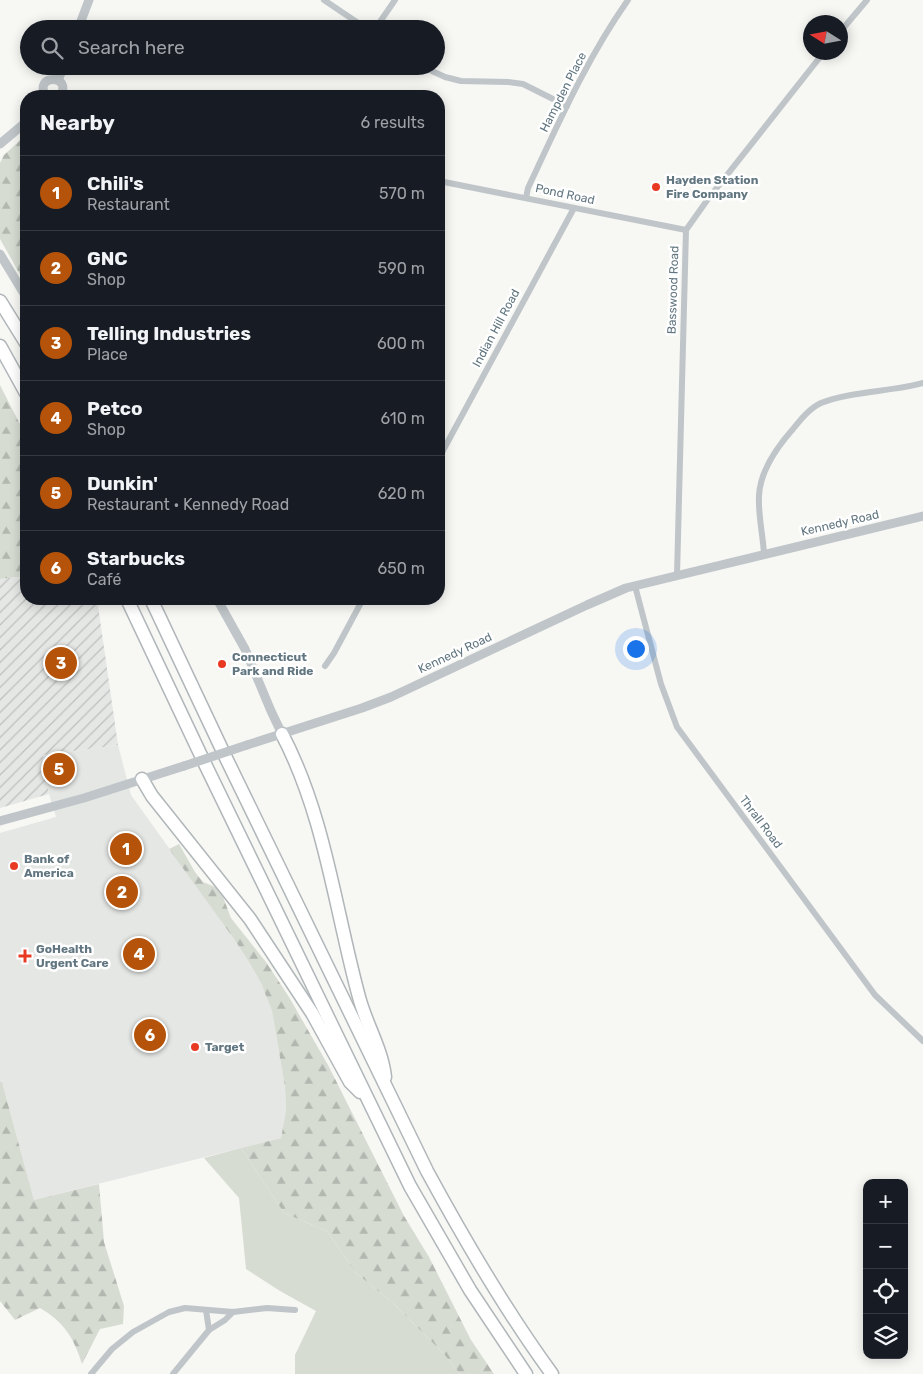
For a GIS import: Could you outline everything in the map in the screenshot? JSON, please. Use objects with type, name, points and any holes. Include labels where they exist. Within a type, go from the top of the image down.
[{"type":"highway","points":[[0,301],[20,333]]},
{"type":"highway","points":[[0,346],[20,382]]},
{"type":"highway","points":[[130,605],[367,1099],[414,1192],[442,1244],[482,1310],[526,1374]]},
{"type":"highway","points":[[154,605],[427,1171],[464,1240],[504,1304],[552,1374]]},
{"type":"highway","points":[[282,734],[302,778],[318,826],[359,998],[383,1062],[386,1089]]},
{"type":"highway","points":[[142,779],[152,796],[250,919],[312,1013],[350,1082],[367,1099]]},
{"type":"street","points":[[81,20],[89,0]]},
{"type":"street","points":[[324,0],[353,20]]},
{"type":"street","points":[[381,20],[395,0]]},
{"type":"street","name":"Hampden Place","points":[[526,198],[528,188],[567,106],[610,26],[628,0]]},
{"type":"street","points":[[848,23],[867,0]]},
{"type":"street","name":"Basswood Road","points":[[677,575],[686,230],[708,199],[818,60]]},
{"type":"street","points":[[58,80],[60,75]]},
{"type":"street","points":[[441,75],[461,81],[523,84],[567,106]]},
{"type":"street","points":[[43,90],[44,84],[50,79],[58,80],[63,86],[63,90]]},
{"type":"street","points":[[0,144],[20,127]]},
{"type":"street","name":"Pond Road","points":[[445,182],[686,230]]},
{"type":"street","name":"Indian Hill Road","points":[[445,447],[574,208]]},
{"type":"street","points":[[0,254],[20,287]]},
{"type":"street","points":[[764,554],[759,496],[762,479],[770,461],[784,439],[807,413],[820,404],[839,398],[923,383]]},
{"type":"street","name":"Kennedy Road","points":[[0,821],[184,766],[362,708],[596,601],[636,586],[923,516]]},
{"type":"street","name":"Thrall Road","points":[[636,586],[661,684],[676,727],[875,995],[923,1041]]},
{"type":"street","points":[[220,605],[245,649],[282,734]]},
{"type":"street","points":[[325,666],[360,605]]},
{"type":"street","points":[[91,1374],[112,1349],[133,1332],[169,1312],[185,1308],[233,1312],[267,1308],[295,1310]]},
{"type":"street","points":[[206,1310],[209,1330]]},
{"type":"street","points":[[173,1374],[209,1330],[225,1320],[233,1312]]},
{"type":"shaded area","points":[[20,577],[20,605],[98,605],[118,745],[43,755],[49,794],[0,808],[0,579]]},
{"type":"shaded area","points":[[118,745],[131,795],[234,939],[261,983],[272,1011],[285,1087],[286,1110],[281,1138],[34,1200],[2,1082],[0,1082],[0,833],[56,817],[49,794],[43,755]]},
{"type":"green space","points":[[20,140],[20,274],[0,239],[0,163],[4,155]]},
{"type":"green space","points":[[0,385],[20,424],[20,577],[0,579]]},
{"type":"green space","points":[[179,844],[203,882],[220,889],[231,918],[266,962],[289,997],[328,1065],[404,1216],[429,1257],[471,1340],[494,1374],[460,1374],[443,1353],[393,1303],[356,1273],[327,1231],[284,1213],[241,1148],[281,1138],[286,1110],[285,1087],[272,1011],[261,983],[249,962],[169,849]]},
{"type":"green space","points":[[0,1082],[2,1082],[34,1200],[99,1184],[104,1242],[124,1306],[123,1324],[100,1329],[82,1364],[72,1339],[56,1319],[40,1308],[15,1320],[0,1301]]},
{"type":"green space","points":[[241,1148],[284,1213],[327,1231],[356,1273],[393,1303],[443,1353],[460,1374],[295,1374],[295,1355],[316,1311],[246,1269],[239,1198],[204,1158]]},
{"type":"place","name":"Hayden Station Fire Company","points":[[656,187]]},
{"type":"place","name":"Telling Industries","points":[[61,663]]},
{"type":"place","name":"Connecticut Park and Ride","points":[[222,664]]},
{"type":"place","name":"Dunkin'","points":[[59,769]]},
{"type":"place","name":"Chili's","points":[[126,849]]},
{"type":"place","name":"Bank of America","points":[[14,866]]},
{"type":"place","name":"GNC","points":[[122,892]]},
{"type":"place","name":"Petco","points":[[139,954]]},
{"type":"place","name":"GoHealth Urgent Care","points":[[25,956]]},
{"type":"place","name":"Starbucks","points":[[150,1035]]},
{"type":"place","name":"Target","points":[[195,1047]]}]
